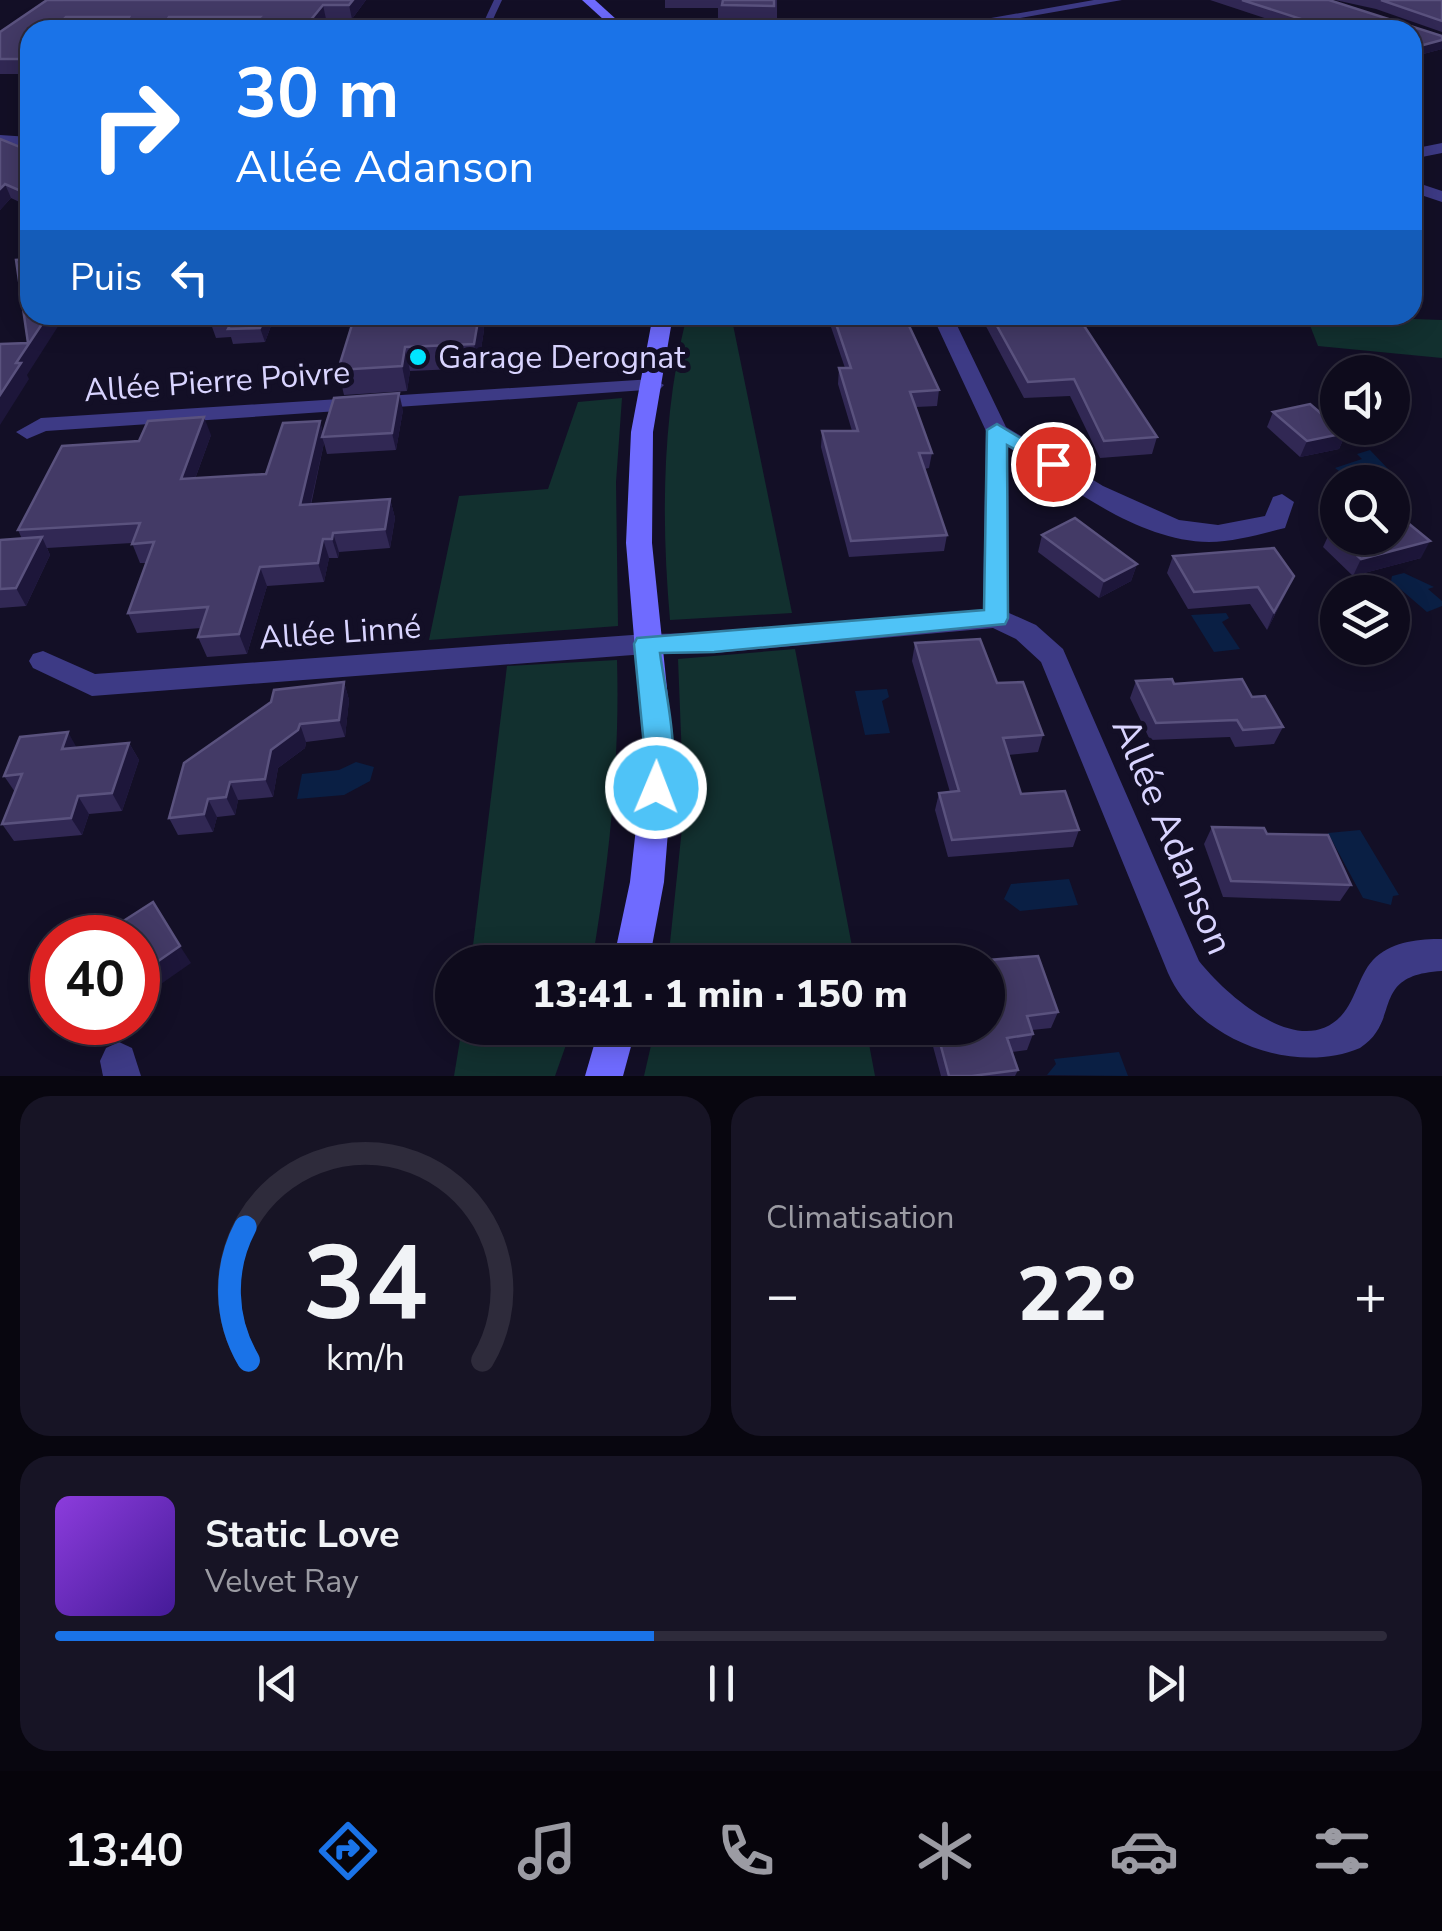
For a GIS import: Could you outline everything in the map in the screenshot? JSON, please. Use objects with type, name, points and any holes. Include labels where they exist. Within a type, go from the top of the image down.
[{"type":"street","points":[[588,0],[611,20]]},
{"type":"street","points":[[991,20],[1116,0]]},
{"type":"street","points":[[634,945],[647,882],[659,756],[639,543],[642,432],[660,325]]},
{"type":"street","points":[[646,644],[714,643],[996,618],[997,430],[947,325]]},
{"type":"street","name":"Allée Pierre Poivre","points":[[27,432],[41,425],[652,385]]},
{"type":"street","points":[[997,430],[1166,526],[1202,533],[1235,531],[1276,522],[1282,502]]},
{"type":"street","name":"Allée Adanson","points":[[996,618],[1026,632],[1053,656],[1186,973],[1205,1002],[1228,1022],[1260,1041],[1298,1052],[1332,1047],[1353,1031],[1380,978],[1398,962],[1426,954],[1442,955]]},
{"type":"street","name":"Allée Linné","points":[[44,661],[92,685],[646,644]]},
{"type":"street","points":[[604,1076],[613,1045]]},
{"type":"lane","points":[[440,326],[454,325]]},
{"type":"green space","points":[[1422,319],[1442,320],[1442,358],[1318,346],[1310,325],[1422,325]]},
{"type":"green space","points":[[685,325],[733,325],[792,613],[670,620],[666,467]]},
{"type":"green space","points":[[622,398],[616,482],[618,626],[429,640],[459,496],[548,489],[578,402]]},
{"type":"green space","points":[[795,649],[852,945],[670,945],[684,809],[678,659]]},
{"type":"green space","points":[[617,660],[612,812],[595,945],[473,945],[507,666]]},
{"type":"green space","points":[[459,1045],[566,1045],[555,1076],[454,1076]]},
{"type":"green space","points":[[651,1045],[869,1045],[875,1076],[644,1076]]},
{"type":"water","points":[[1370,450],[1384,465],[1344,465],[1362,459],[1357,454]]},
{"type":"water","points":[[1410,576],[1434,587],[1428,589],[1442,601],[1442,606],[1427,612],[1410,597]]},
{"type":"water","points":[[1226,613],[1229,618],[1222,622],[1240,649],[1214,652],[1191,615]]},
{"type":"water","points":[[887,689],[889,697],[882,701],[890,733],[865,735],[855,691]]},
{"type":"water","points":[[356,762],[374,767],[370,781],[344,795],[297,799],[302,774],[339,770]]},
{"type":"water","points":[[1360,830],[1399,895],[1393,896],[1391,905],[1363,898],[1328,833]]},
{"type":"water","points":[[1069,879],[1078,905],[1020,911],[1004,899],[1011,884]]},
{"type":"water","points":[[1119,1052],[1128,1076],[1047,1075],[1056,1064],[1054,1059]]},
{"type":"building","points":[[47,0],[353,0],[349,5],[323,5],[311,20],[20,20],[20,59],[0,59],[0,32]]},
{"type":"building","points":[[723,0],[774,0],[774,6],[722,5]]},
{"type":"building","points":[[1242,0],[1329,0],[1392,20],[1304,20]]},
{"type":"building","points":[[1381,0],[1442,0],[1442,21]]},
{"type":"building","points":[[1422,30],[1442,36],[1442,40],[1422,45]]},
{"type":"building","points":[[0,139],[20,147],[20,191],[5,184],[0,189]]},
{"type":"building","points":[[25,325],[41,325],[0,395],[0,344],[28,343]]},
{"type":"building","points":[[230,325],[261,325],[260,328],[228,329]]},
{"type":"building","points":[[352,325],[477,325],[474,344],[405,347],[402,366],[338,370]]},
{"type":"building","points":[[836,325],[909,325],[939,390],[910,392],[932,453],[919,453],[947,535],[851,541],[822,431],[858,431],[839,368],[851,368]]},
{"type":"building","points":[[997,325],[1084,325],[1157,437],[1104,441],[1074,379],[1028,382]]},
{"type":"building","points":[[399,393],[392,433],[322,437],[334,398]]},
{"type":"building","points":[[1310,404],[1320,413],[1320,438],[1307,441],[1273,412]]},
{"type":"building","points":[[204,417],[181,479],[266,474],[283,423],[320,421],[300,505],[390,499],[385,529],[333,533],[332,539],[323,539],[318,563],[260,567],[239,634],[198,637],[208,607],[128,613],[154,542],[132,544],[140,523],[18,530],[62,446],[139,441],[148,421]]},
{"type":"building","points":[[1075,518],[1137,564],[1104,581],[1042,535]]},
{"type":"building","points":[[1410,525],[1430,541],[1410,546]]},
{"type":"building","points":[[42,537],[16,588],[0,589],[0,540]]},
{"type":"building","points":[[1274,548],[1294,576],[1274,612],[1258,587],[1194,592],[1173,556]]},
{"type":"building","points":[[980,639],[997,683],[1023,682],[1043,735],[1003,738],[1021,794],[1065,791],[1079,830],[952,840],[939,793],[959,791],[915,643]]},
{"type":"building","points":[[1172,679],[1174,684],[1242,679],[1252,697],[1265,696],[1283,727],[1243,730],[1237,720],[1156,723],[1136,681]]},
{"type":"building","points":[[344,682],[339,720],[300,724],[298,730],[271,750],[265,779],[230,782],[226,797],[208,799],[204,814],[169,818],[184,763],[271,702],[274,690]]},
{"type":"building","points":[[68,732],[62,749],[129,743],[112,793],[78,796],[71,818],[2,824],[22,774],[4,776],[20,737]]},
{"type":"building","points":[[1212,827],[1264,828],[1267,834],[1328,835],[1351,885],[1231,881]]},
{"type":"building","points":[[153,902],[180,946],[160,960],[160,915],[133,915]]},
{"type":"building","points":[[1038,956],[1058,1012],[1027,1016],[1033,1034],[1007,1038],[1018,1070],[949,1076],[941,1045],[1005,1045],[1005,959]]},
{"type":"place","name":"Garage Derognat","points":[[418,357]]},
{"type":"route","points":[[656,788],[659,756],[646,644],[714,643],[996,618],[997,430],[1053,464]]}]
